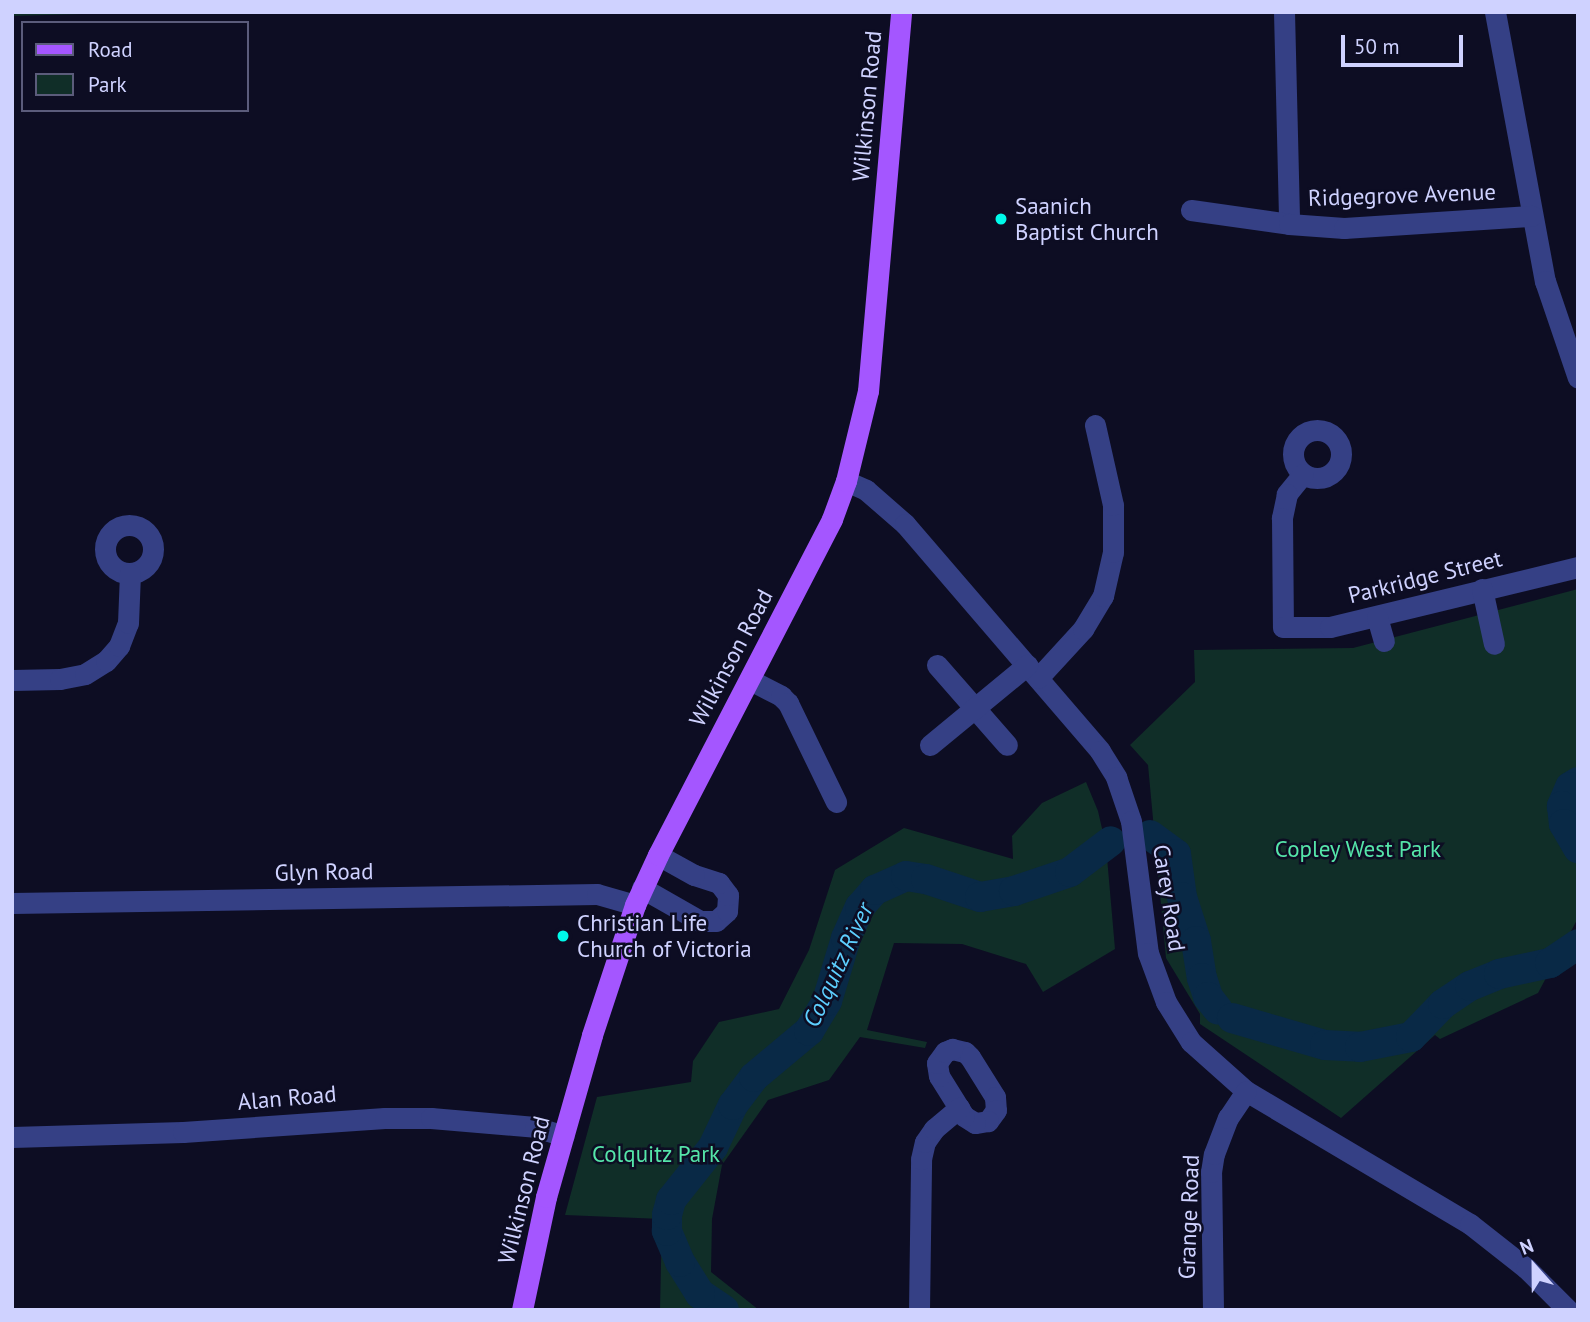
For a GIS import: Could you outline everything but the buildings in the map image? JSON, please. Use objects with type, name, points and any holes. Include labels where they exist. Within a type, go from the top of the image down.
[{"type":"main road","name":"Wilkinson Road","points":[[522,1310],[546,1197],[592,1035],[639,897],[658,855],[832,519],[846,481],[868,391],[901,12]]},
{"type":"street","points":[[1284,12],[1289,224]]},
{"type":"street","points":[[1495,12],[1545,281],[1578,378]]},
{"type":"street","name":"Ridgegrove Avenue","points":[[1191,210],[1289,224],[1344,228],[1532,216]]},
{"type":"street","points":[[930,745],[974,707],[1032,671],[1083,629],[1103,596],[1113,552],[1113,505],[1095,425]]},
{"type":"street","name":"Parkridge Street","points":[[1303,474],[1287,494],[1282,518],[1283,627],[1330,627],[1578,567]]},
{"type":"street","name":"Carey Road","points":[[846,481],[866,490],[905,524],[1084,730],[1116,778],[1130,821],[1148,953],[1166,1002],[1191,1042],[1246,1091],[1469,1224],[1526,1268],[1568,1310]]},
{"type":"street","points":[[12,680],[85,674],[106,661],[119,646],[128,624],[130,574]]},
{"type":"street","points":[[1482,589],[1494,644]]},
{"type":"street","points":[[1377,617],[1384,641]]},
{"type":"street","points":[[937,665],[1007,745]]},
{"type":"street","points":[[750,680],[781,696],[788,704],[836,802]]},
{"type":"street","name":"Glyn Road","points":[[12,904],[597,894],[639,897],[700,920],[716,921],[727,911],[728,895],[719,883],[694,875],[658,855]]},
{"type":"street","name":"Grange Road","points":[[1213,1310],[1211,1172],[1214,1154],[1228,1118],[1246,1091]]},
{"type":"street","points":[[919,1310],[921,1158],[925,1142],[934,1129],[958,1108]]},
{"type":"street","name":"Alan Road","points":[[12,1137],[183,1132],[344,1119],[431,1118],[535,1127],[564,1136]]},
{"type":"green space","points":[[12,12],[118,12],[118,13],[12,16]]},
{"type":"green space","name":"Copley West Park","points":[[1578,589],[1578,797],[1569,807],[1568,818],[1578,837],[1578,918],[1538,993],[1440,1039],[1435,1035],[1341,1118],[1200,1024],[1200,1014],[1166,958],[1148,765],[1130,745],[1195,682],[1194,650],[1353,648]]},
{"type":"green space","name":"Colquitz Park","points":[[1086,782],[1098,811],[1106,846],[1115,949],[1043,992],[1026,964],[962,944],[894,943],[867,1030],[927,1042],[925,1048],[860,1037],[829,1080],[768,1100],[722,1165],[712,1219],[711,1272],[759,1310],[660,1310],[662,1219],[565,1215],[597,1097],[691,1082],[693,1061],[719,1022],[779,1009],[809,950],[835,870],[904,828],[1013,859],[1012,836],[1042,803]]},
{"type":"waterway","name":"Colquitz River","points":[[1578,782],[1570,787],[1562,806],[1564,824],[1578,848]]},
{"type":"waterway","name":"Colquitz River","points":[[1150,835],[1176,854],[1182,897],[1196,941],[1202,978],[1208,997],[1218,1010]]},
{"type":"waterway","name":"Colquitz River","points":[[724,1310],[700,1294],[680,1262],[667,1231],[671,1200],[713,1147],[733,1105],[754,1077],[809,1031],[827,1001],[846,938],[860,907],[875,890],[906,876],[926,879],[980,897],[1014,891],[1070,872],[1111,841]]},
{"type":"waterway","name":"Colquitz River","points":[[1232,1018],[1325,1045],[1360,1047],[1411,1037],[1443,1004],[1470,986],[1499,974],[1550,963],[1578,944]]},
{"type":"place","name":"Saanich Baptist Church","points":[[1001,219]]},
{"type":"place","name":"Christian Life Church of Victoria","points":[[563,936]]}]
